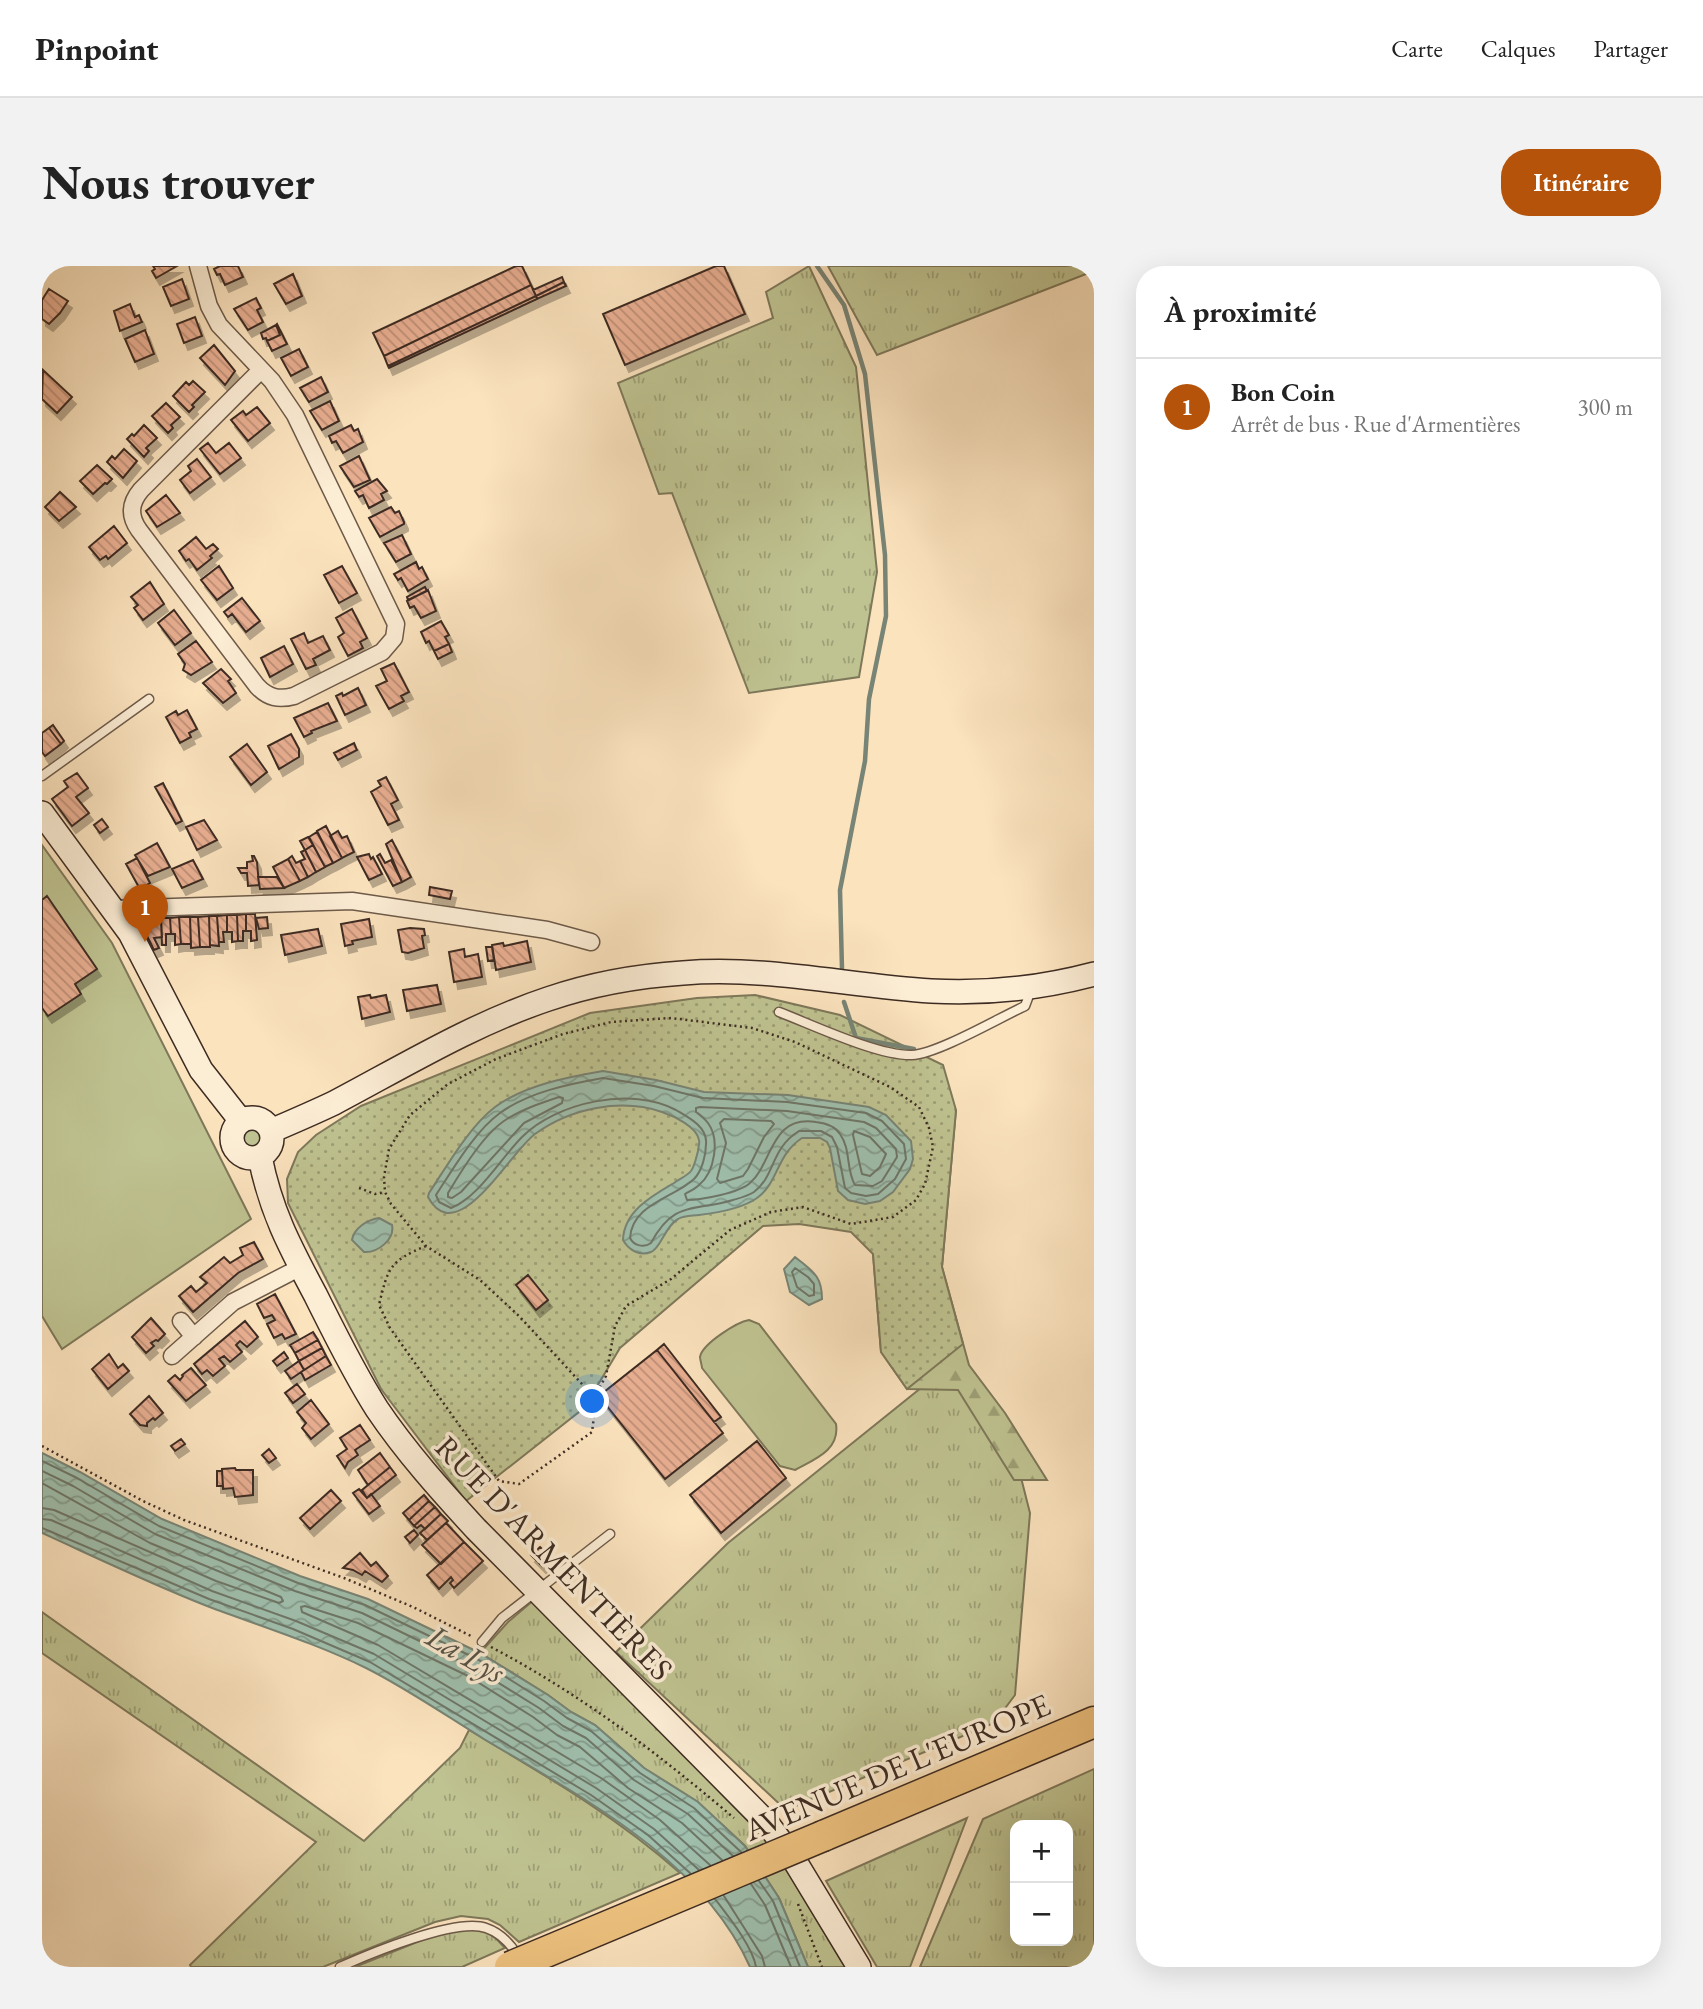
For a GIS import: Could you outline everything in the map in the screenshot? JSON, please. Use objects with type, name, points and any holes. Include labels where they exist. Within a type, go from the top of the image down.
[{"type":"highway","name":"AVENUE DE L'EUROPE","points":[[510,1967],[1094,1722]]},
{"type":"main road","points":[[42,813],[140,949],[201,1070],[240,1121]]},
{"type":"main road","points":[[271,1131],[331,1104],[502,1017],[556,996],[612,982],[656,975],[713,971],[931,990],[982,991],[1032,986],[1094,974]]},
{"type":"main road","points":[[247,1118],[258,1119],[271,1131],[271,1146],[260,1157],[244,1157],[233,1146],[232,1134],[240,1121],[247,1118]]},
{"type":"main road","name":"RUE D'ARMENTIÈRES","points":[[260,1157],[274,1212],[357,1375],[385,1420],[432,1480],[536,1590],[767,1823],[793,1858],[859,1967]]},
{"type":"street","points":[[198,266],[209,306],[219,325],[261,370],[284,396],[295,415],[396,624],[394,638],[382,652],[294,696],[281,698],[265,694],[257,686],[139,530],[131,514],[138,494],[261,370]]},
{"type":"street","points":[[113,909],[352,901],[547,930],[591,942]]},
{"type":"street","points":[[172,1356],[233,1302],[301,1267]]},
{"type":"street","points":[[181,1321],[194,1337]]},
{"type":"lane","points":[[42,776],[149,698]]},
{"type":"lane","points":[[779,1012],[878,1049],[912,1055],[943,1045],[1025,1006],[1032,986]]},
{"type":"lane","points":[[482,1642],[502,1618],[610,1534]]},
{"type":"lane","points":[[340,1967],[387,1947],[429,1934],[461,1927],[484,1926],[508,1941],[526,1967]]},
{"type":"path","points":[[426,1246],[401,1257],[386,1274],[379,1304],[390,1328],[499,1480],[519,1484],[592,1432],[596,1401],[519,1316],[480,1279],[426,1246],[391,1204],[385,1192],[384,1177],[389,1149],[410,1115],[448,1084],[496,1059],[563,1034],[611,1022],[671,1018],[752,1028],[795,1042],[890,1087],[919,1107],[929,1128],[933,1147],[925,1184],[916,1200],[893,1217],[851,1224],[803,1207],[771,1212],[730,1230],[671,1279],[626,1306],[615,1326],[606,1376],[594,1397]]},
{"type":"path","points":[[359,1188],[374,1194],[385,1192]]},
{"type":"path","points":[[42,1446],[184,1520],[355,1583],[413,1607],[482,1642],[575,1696],[617,1724],[734,1818]]},
{"type":"path","points":[[796,1899],[822,1967]]},
{"type":"green space","points":[[809,266],[856,367],[877,572],[859,677],[749,693],[672,493],[659,494],[618,383],[773,318],[766,292]]},
{"type":"green space","points":[[828,266],[1094,266],[1094,271],[877,355]]},
{"type":"green space","points":[[42,845],[112,943],[251,1219],[62,1349],[42,1316]]},
{"type":"green space","points":[[755,995],[840,1015],[943,1065],[956,1110],[942,1267],[963,1344],[907,1389],[881,1352],[873,1254],[851,1232],[799,1224],[763,1226],[620,1348],[584,1408],[466,1501],[381,1389],[288,1203],[287,1179],[298,1152],[316,1135],[361,1106],[590,1013],[697,998]]},
{"type":"green space","points":[[956,1110],[942,1267],[969,1365],[1005,1413],[1047,1480],[1014,1480],[958,1390],[907,1389],[881,1352],[873,1254]]},
{"type":"green space","points":[[252,1129],[259,1132],[262,1139],[259,1146],[252,1149],[245,1146],[242,1139],[245,1132]]},
{"type":"green space","points":[[749,1320],[759,1324],[836,1424],[834,1441],[830,1447],[795,1470],[780,1466],[702,1368],[700,1357],[707,1346],[729,1329]]},
{"type":"green space","points":[[952,1363],[1013,1446],[1030,1513],[1015,1695],[994,1723],[786,1810],[616,1652],[728,1543]]},
{"type":"green space","points":[[535,1599],[681,1753],[766,1835],[845,1967],[808,1967],[779,1898],[745,1846],[698,1802],[644,1768],[595,1725],[480,1653],[508,1622]]},
{"type":"green space","points":[[42,1612],[364,1841],[460,1748],[469,1730],[605,1814],[680,1873],[519,1942],[500,1925],[488,1919],[461,1916],[435,1922],[323,1967],[191,1967],[190,1965],[316,1842],[42,1653]]},
{"type":"green space","points":[[1094,1769],[1094,1967],[920,1967],[983,1819]]},
{"type":"green space","points":[[967,1818],[910,1967],[877,1967],[826,1881]]},
{"type":"green space","points":[[466,1928],[490,1932],[505,1948],[462,1967],[355,1967],[442,1932]]},
{"type":"water","points":[[603,1071],[704,1092],[788,1095],[869,1107],[886,1115],[911,1141],[913,1159],[910,1169],[893,1192],[880,1201],[865,1204],[848,1200],[838,1191],[827,1142],[820,1138],[802,1138],[787,1152],[770,1184],[757,1198],[729,1210],[681,1218],[674,1222],[654,1250],[638,1253],[623,1240],[628,1221],[648,1199],[691,1171],[699,1141],[690,1126],[667,1114],[646,1108],[613,1106],[580,1112],[535,1134],[468,1206],[453,1212],[440,1211],[428,1197],[467,1136],[495,1107],[533,1088],[561,1079]]},
{"type":"water","points":[[379,1218],[392,1225],[391,1235],[380,1248],[364,1252],[352,1240],[353,1236],[362,1225]]},
{"type":"water","points":[[795,1257],[815,1274],[820,1284],[822,1299],[809,1305],[790,1292],[784,1269]]},
{"type":"water","name":"La Lys","points":[[42,1453],[162,1519],[300,1576],[368,1599],[480,1653],[595,1725],[644,1768],[698,1802],[745,1846],[779,1898],[808,1967],[750,1967],[729,1929],[702,1894],[635,1834],[560,1784],[396,1684],[327,1651],[186,1598],[42,1533]]},
{"type":"building","points":[[153,266],[177,266],[156,278],[152,271],[155,269]]},
{"type":"building","points":[[220,266],[238,266],[243,277],[225,285],[220,274],[217,275],[214,269]]},
{"type":"building","points":[[516,266],[522,266],[531,285],[384,356],[373,333]]},
{"type":"building","points":[[716,266],[724,266],[745,314],[625,365],[603,314]]},
{"type":"building","points":[[293,274],[302,296],[286,304],[274,284]]},
{"type":"building","points":[[562,277],[564,282],[536,296],[533,290]]},
{"type":"building","points":[[182,279],[189,299],[171,306],[163,287]]},
{"type":"building","points":[[564,282],[566,286],[537,299],[536,296]]},
{"type":"building","points":[[531,285],[536,296],[388,366],[384,356]]},
{"type":"building","points":[[49,289],[68,301],[49,324],[42,319],[42,300]]},
{"type":"building","points":[[536,296],[537,299],[389,368],[388,366]]},
{"type":"building","points":[[256,298],[261,308],[257,310],[263,322],[248,330],[234,309]]},
{"type":"building","points":[[130,304],[135,317],[139,315],[142,322],[120,331],[114,311]]},
{"type":"building","points":[[195,317],[202,336],[184,343],[177,324]]},
{"type":"building","points":[[277,324],[287,344],[272,351],[267,341],[280,335]]},
{"type":"building","points":[[276,325],[280,335],[267,341],[266,338],[263,339],[261,333]]},
{"type":"building","points":[[145,330],[154,354],[135,362],[125,339]]},
{"type":"building","points":[[214,345],[235,371],[225,385],[200,358]]},
{"type":"building","points":[[299,349],[308,367],[291,376],[281,358]]},
{"type":"building","points":[[43,370],[72,397],[57,413],[42,399]]},
{"type":"building","points":[[321,377],[328,392],[309,402],[300,388]]},
{"type":"building","points":[[193,381],[205,392],[189,412],[173,396],[186,382],[189,385]]},
{"type":"building","points":[[330,401],[339,421],[322,430],[310,411]]},
{"type":"building","points":[[166,403],[180,417],[171,425],[173,428],[168,433],[152,416]]},
{"type":"building","points":[[257,407],[270,423],[248,441],[231,420],[243,411],[246,415]]},
{"type":"building","points":[[144,425],[157,438],[146,448],[149,451],[144,457],[127,439],[132,434],[134,436]]},
{"type":"building","points":[[351,425],[354,431],[358,429],[363,442],[343,453],[336,441],[332,443],[329,436]]},
{"type":"building","points":[[208,443],[216,453],[229,443],[241,458],[220,474],[200,449]]},
{"type":"building","points":[[124,449],[137,461],[123,478],[107,462],[112,456],[115,459]]},
{"type":"building","points":[[359,456],[370,480],[354,487],[340,466]]},
{"type":"building","points":[[197,459],[211,477],[190,493],[180,480],[191,471],[188,466]]},
{"type":"building","points":[[97,465],[112,479],[93,494],[80,481]]},
{"type":"building","points":[[377,479],[387,491],[381,494],[384,500],[369,508],[363,495],[359,497],[355,491]]},
{"type":"building","points":[[60,492],[76,507],[59,521],[45,507]]},
{"type":"building","points":[[166,495],[180,513],[157,527],[146,511]]},
{"type":"building","points":[[391,507],[395,513],[399,511],[404,524],[380,537],[369,518]]},
{"type":"building","points":[[114,526],[127,543],[108,559],[106,556],[100,560],[89,547]]},
{"type":"building","points":[[402,535],[411,554],[396,562],[384,543]]},
{"type":"building","points":[[196,537],[206,549],[213,544],[218,549],[210,556],[212,558],[197,570],[179,551]]},
{"type":"building","points":[[416,562],[428,579],[408,591],[401,578],[398,580],[394,574]]},
{"type":"building","points":[[219,566],[233,588],[217,600],[201,580]]},
{"type":"building","points":[[342,566],[357,593],[339,603],[324,575]]},
{"type":"building","points":[[150,582],[164,604],[143,620],[134,608],[138,605],[131,597]]},
{"type":"building","points":[[425,587],[427,591],[408,600],[407,597]]},
{"type":"building","points":[[428,590],[436,611],[421,618],[414,606],[410,608],[407,601]]},
{"type":"building","points":[[242,598],[260,621],[246,632],[232,614],[228,617],[224,612]]},
{"type":"building","points":[[352,609],[367,638],[360,642],[363,648],[348,656],[338,637],[344,633],[336,618]]},
{"type":"building","points":[[174,610],[191,633],[175,645],[158,623]]},
{"type":"building","points":[[441,621],[449,635],[445,637],[449,644],[434,651],[421,632]]},
{"type":"building","points":[[304,633],[308,643],[323,636],[330,650],[313,659],[316,665],[306,669],[291,639]]},
{"type":"building","points":[[196,641],[212,662],[191,675],[183,670],[185,664],[178,654]]},
{"type":"building","points":[[449,644],[452,652],[438,659],[434,651]]},
{"type":"building","points":[[284,646],[293,664],[270,677],[261,658]]},
{"type":"building","points":[[394,663],[409,692],[401,696],[404,701],[389,709],[376,686],[387,681],[381,669]]},
{"type":"building","points":[[221,669],[231,679],[228,681],[236,693],[223,703],[203,683]]},
{"type":"building","points":[[358,688],[366,705],[345,715],[336,696],[342,693],[343,696]]},
{"type":"building","points":[[328,703],[337,721],[311,731],[312,733],[304,737],[294,718]]},
{"type":"building","points":[[187,710],[197,729],[189,733],[191,737],[180,743],[166,717],[176,711],[178,715]]},
{"type":"building","points":[[53,725],[64,741],[61,744],[49,728]]},
{"type":"building","points":[[49,728],[61,744],[45,756],[42,752],[42,733]]},
{"type":"building","points":[[291,734],[299,749],[299,757],[279,769],[268,746]]},
{"type":"building","points":[[354,743],[357,750],[338,760],[334,753]]},
{"type":"building","points":[[247,744],[267,772],[251,785],[230,757]]},
{"type":"building","points":[[77,773],[88,788],[76,797],[89,813],[72,826],[52,799],[68,787],[64,781]]},
{"type":"building","points":[[386,777],[398,800],[391,804],[399,820],[388,825],[371,792],[381,786],[378,781]]},
{"type":"building","points":[[163,783],[182,821],[176,824],[155,787]]},
{"type":"building","points":[[102,819],[108,827],[100,833],[94,825]]},
{"type":"building","points":[[204,820],[217,840],[197,850],[186,827]]},
{"type":"building","points":[[326,826],[342,858],[333,863],[317,831]]},
{"type":"building","points":[[338,831],[342,838],[347,836],[354,852],[342,858],[330,836]]},
{"type":"building","points":[[317,832],[333,863],[325,867],[309,837]]},
{"type":"building","points":[[308,837],[313,845],[305,850],[300,841]]},
{"type":"building","points":[[392,840],[411,877],[402,882],[386,844]]},
{"type":"building","points":[[157,843],[170,867],[148,876],[135,855]]},
{"type":"building","points":[[313,845],[325,867],[316,872],[305,850]]},
{"type":"building","points":[[305,850],[316,872],[308,877],[300,861],[305,859],[301,852]]},
{"type":"building","points":[[369,854],[382,874],[369,880],[357,857]]},
{"type":"building","points":[[380,854],[385,863],[391,860],[402,882],[393,886],[377,856]]},
{"type":"building","points":[[252,856],[257,862],[259,885],[248,886],[247,873],[241,873],[238,868],[247,868],[247,862],[253,861]]},
{"type":"building","points":[[292,856],[296,863],[300,861],[308,877],[300,881],[288,859]]},
{"type":"building","points":[[137,858],[150,883],[140,889],[126,864]]},
{"type":"building","points":[[288,859],[300,881],[284,888],[273,867]]},
{"type":"building","points":[[193,860],[203,879],[182,888],[172,869]]},
{"type":"building","points":[[258,877],[277,877],[284,888],[260,889]]},
{"type":"building","points":[[430,887],[452,891],[450,899],[429,895]]},
{"type":"building","points":[[47,896],[97,969],[75,984],[81,994],[48,1016],[42,1008],[42,900]]},
{"type":"building","points":[[246,914],[255,914],[257,940],[251,941],[251,931],[246,931]]},
{"type":"building","points":[[246,914],[246,931],[243,931],[243,941],[238,941],[237,915]]},
{"type":"building","points":[[227,915],[227,932],[223,932],[224,942],[219,942],[217,916]]},
{"type":"building","points":[[227,915],[237,915],[238,941],[232,942],[232,932],[227,932]]},
{"type":"building","points":[[209,916],[217,916],[219,946],[210,945]]},
{"type":"building","points":[[209,916],[210,947],[200,947],[198,917]]},
{"type":"building","points":[[179,917],[190,917],[191,944],[181,944]]},
{"type":"building","points":[[179,917],[181,944],[175,945],[170,918]]},
{"type":"building","points":[[190,917],[198,917],[200,947],[191,948]]},
{"type":"building","points":[[267,917],[268,928],[259,929],[256,918]]},
{"type":"building","points":[[161,918],[170,918],[171,934],[166,934],[166,945],[162,945]]},
{"type":"building","points":[[161,918],[162,937],[154,938],[159,948],[154,950],[140,922],[142,919]]},
{"type":"building","points":[[369,919],[372,937],[352,941],[353,944],[345,946],[341,924]]},
{"type":"building","points":[[318,929],[322,946],[285,955],[281,935]]},
{"type":"building","points":[[424,929],[424,948],[402,952],[398,930]]},
{"type":"building","points":[[527,941],[531,962],[496,970],[492,945],[503,943],[504,946]]},
{"type":"building","points":[[486,947],[492,947],[494,960],[488,961]]},
{"type":"building","points":[[464,949],[465,957],[478,954],[482,977],[454,982],[449,952]]},
{"type":"building","points":[[437,985],[441,1004],[407,1011],[403,990]]},
{"type":"building","points":[[370,995],[371,998],[386,995],[390,1012],[362,1019],[358,997]]},
{"type":"building","points":[[254,1242],[263,1259],[238,1273],[193,1312],[179,1296],[191,1286],[196,1292],[207,1283],[200,1277],[224,1257],[230,1263],[243,1255],[240,1248]]},
{"type":"building","points":[[528,1275],[548,1300],[536,1310],[516,1285]]},
{"type":"building","points":[[275,1294],[296,1334],[285,1339],[282,1334],[274,1338],[267,1324],[275,1320],[272,1315],[264,1318],[257,1304]]},
{"type":"building","points":[[151,1318],[165,1334],[158,1341],[151,1343],[154,1346],[146,1353],[132,1337]]},
{"type":"building","points":[[245,1321],[258,1337],[247,1347],[240,1341],[236,1345],[242,1352],[230,1362],[224,1356],[219,1359],[225,1366],[213,1376],[207,1370],[202,1374],[194,1364]]},
{"type":"building","points":[[313,1332],[318,1340],[295,1353],[290,1345]]},
{"type":"building","points":[[318,1340],[322,1348],[299,1361],[295,1353]]},
{"type":"building","points":[[664,1344],[721,1417],[714,1422],[657,1350]]},
{"type":"building","points":[[322,1348],[326,1356],[304,1370],[299,1361]]},
{"type":"building","points":[[657,1350],[723,1433],[665,1479],[599,1396]]},
{"type":"building","points":[[284,1352],[288,1358],[277,1366],[273,1361]]},
{"type":"building","points":[[109,1354],[118,1368],[123,1364],[129,1371],[108,1389],[92,1369]]},
{"type":"building","points":[[326,1356],[331,1365],[305,1380],[301,1372]]},
{"type":"building","points":[[299,1361],[304,1370],[291,1379],[285,1371]]},
{"type":"building","points":[[191,1368],[206,1385],[186,1401],[168,1381],[175,1375],[180,1380]]},
{"type":"building","points":[[297,1384],[305,1394],[293,1403],[285,1393]]},
{"type":"building","points":[[149,1396],[163,1413],[155,1420],[153,1418],[147,1426],[140,1425],[130,1414]]},
{"type":"building","points":[[311,1400],[329,1424],[311,1439],[302,1428],[306,1423],[297,1412]]},
{"type":"building","points":[[360,1425],[370,1440],[355,1450],[358,1455],[348,1462],[345,1468],[337,1456],[347,1449],[340,1438]]},
{"type":"building","points":[[181,1439],[185,1444],[175,1451],[171,1446]]},
{"type":"building","points":[[757,1441],[786,1478],[721,1533],[690,1495]]},
{"type":"building","points":[[269,1449],[276,1458],[269,1463],[262,1455]]},
{"type":"building","points":[[380,1453],[390,1467],[368,1485],[358,1470]]},
{"type":"building","points":[[390,1467],[396,1475],[367,1498],[362,1490]]},
{"type":"building","points":[[222,1469],[253,1470],[253,1495],[235,1497],[233,1488],[223,1489]]},
{"type":"building","points":[[217,1471],[222,1471],[223,1486],[217,1486]]},
{"type":"building","points":[[359,1489],[367,1498],[371,1494],[380,1506],[369,1514],[353,1493]]},
{"type":"building","points":[[331,1490],[341,1501],[310,1529],[300,1518]]},
{"type":"building","points":[[424,1495],[429,1501],[409,1520],[403,1513]]},
{"type":"building","points":[[429,1501],[435,1507],[414,1526],[409,1520]]},
{"type":"building","points":[[435,1507],[441,1514],[425,1529],[421,1525],[417,1528],[414,1526]]},
{"type":"building","points":[[441,1514],[448,1521],[427,1540],[420,1533]]},
{"type":"building","points":[[446,1523],[464,1542],[441,1564],[422,1545]]},
{"type":"building","points":[[414,1530],[418,1535],[410,1543],[405,1537]]},
{"type":"building","points":[[464,1542],[483,1561],[454,1588],[450,1583],[453,1580],[451,1577],[439,1589],[427,1575]]},
{"type":"building","points":[[540,1547],[550,1557],[542,1566],[531,1555]]},
{"type":"building","points":[[360,1553],[371,1566],[376,1562],[388,1576],[382,1582],[365,1571],[362,1575],[343,1568]]},
{"type":"waterway","points":[[817,266],[844,305],[865,374],[885,555],[886,616],[869,699],[865,761],[840,890],[842,969]]},
{"type":"waterway","points":[[844,1002],[856,1038],[914,1049]]},
{"type":"place","name":"Bon Coin","points":[[145,942]]}]
